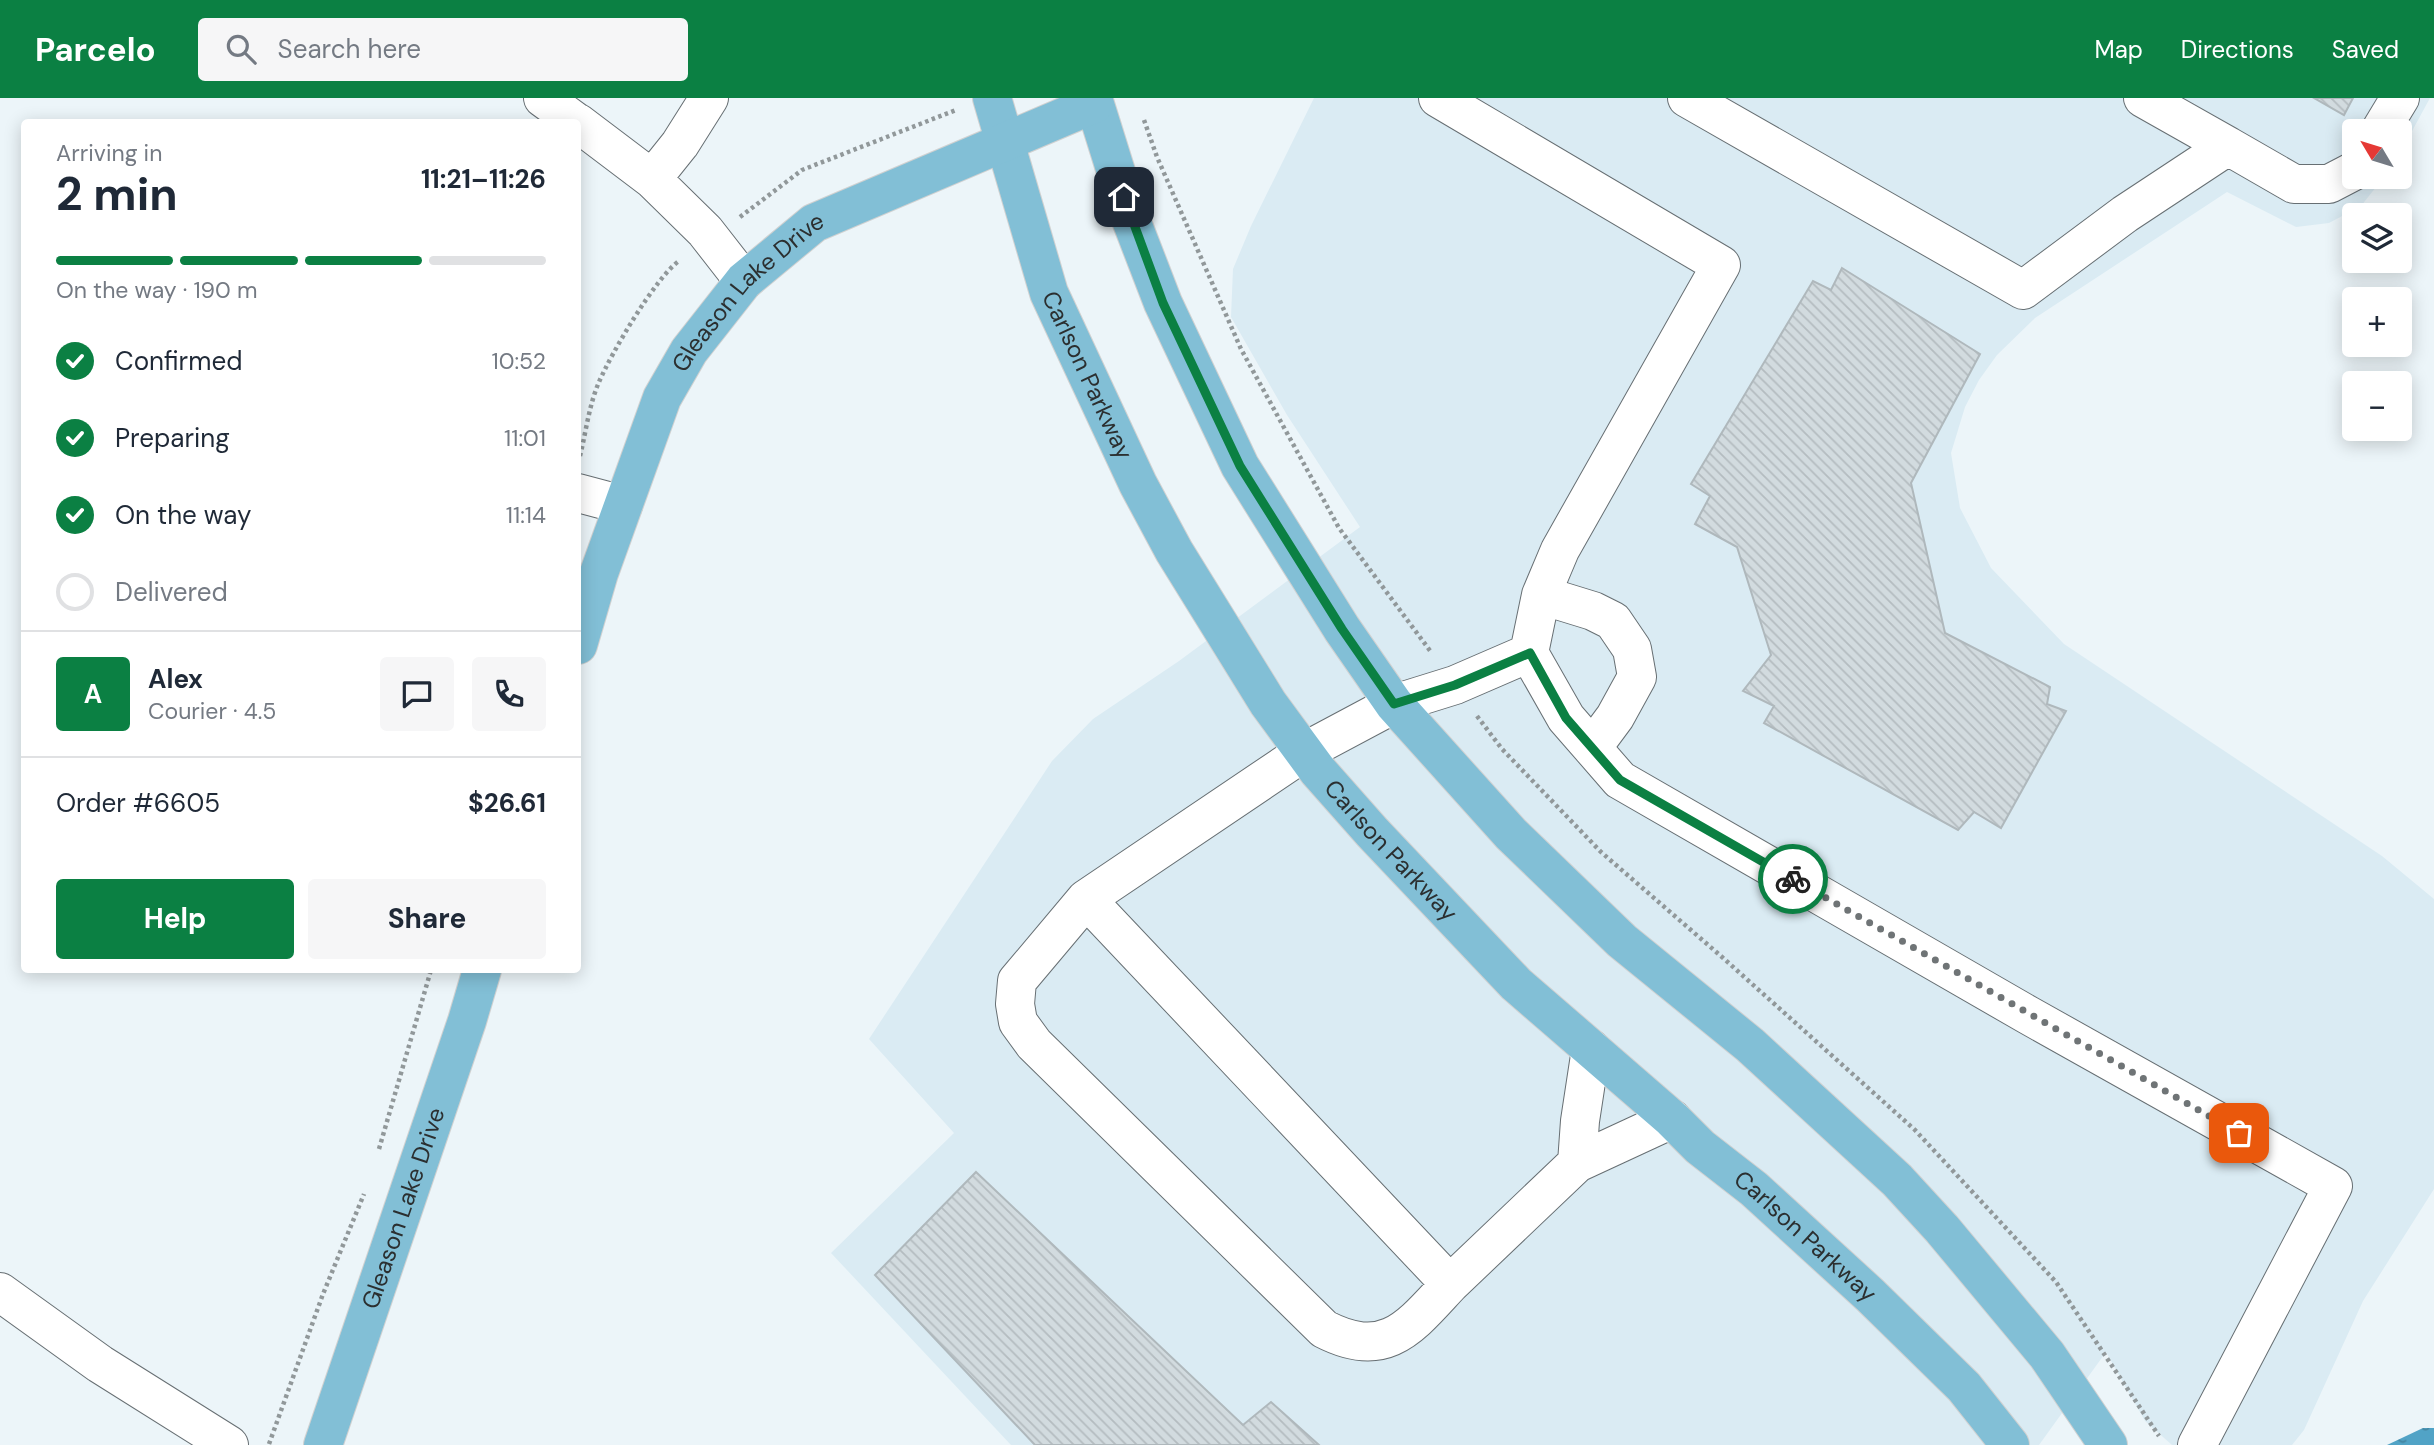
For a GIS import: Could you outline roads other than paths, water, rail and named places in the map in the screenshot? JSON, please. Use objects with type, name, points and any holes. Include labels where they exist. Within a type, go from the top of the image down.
[{"type":"main road","name":"Carlson Parkway","points":[[992,98],[1049,293],[1138,484],[1180,562],[1269,703],[1318,771],[1516,984],[1672,1119],[1700,1147],[1754,1189],[1888,1312],[1964,1387],[2010,1445]]},
{"type":"main road","name":"Gleason Lake Drive","points":[[581,634],[599,573],[662,398],[689,351],[744,281],[814,223],[1098,100]]},
{"type":"main road","points":[[1098,100],[1131,220],[1163,303],[1240,466],[1342,629],[1394,704],[1511,834],[1622,941],[1760,1054],[1897,1180],[1942,1229],[2047,1355],[2108,1445]]},
{"type":"main road","name":"Gleason Lake Drive","points":[[323,1445],[481,973]]},
{"type":"street","points":[[543,98],[572,119]]},
{"type":"street","points":[[652,179],[680,144],[709,98]]},
{"type":"street","points":[[1438,98],[1721,265],[1560,550],[1541,595],[1530,653],[1566,718],[1620,780],[2028,1015],[2333,1186],[2197,1445]]},
{"type":"street","points":[[1687,98],[2023,290],[2125,214],[2228,146]]},
{"type":"street","points":[[2143,98],[2294,184],[2329,184],[2342,177]]},
{"type":"street","points":[[2387,119],[2400,98]]},
{"type":"street","points":[[581,126],[652,179],[705,231],[744,281]]},
{"type":"street","points":[[581,494],[623,505]]},
{"type":"street","points":[[1541,595],[1593,611],[1613,621],[1632,649],[1637,677],[1615,717],[1592,748]]},
{"type":"street","points":[[1530,653],[1455,685],[1394,704],[1304,752],[1086,899],[1017,981],[1015,1004],[1018,1022],[1034,1044],[1324,1329],[1343,1339],[1376,1343],[1410,1327],[1450,1284],[1577,1163],[1672,1119]]},
{"type":"street","points":[[1086,899],[1450,1284]]},
{"type":"street","points":[[1577,1163],[1591,1048]]},
{"type":"street","points":[[0,1292],[100,1364],[229,1445]]},
{"type":"water","points":[[2423,1428],[2434,1428],[2434,1445],[2387,1445]]}]
